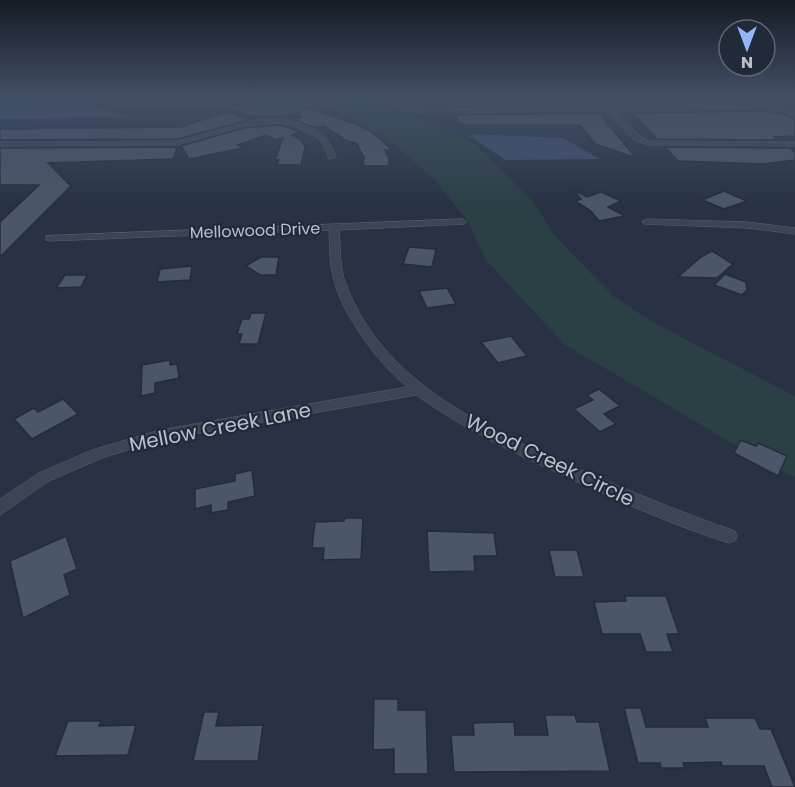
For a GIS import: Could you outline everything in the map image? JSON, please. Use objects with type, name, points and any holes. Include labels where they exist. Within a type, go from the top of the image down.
[{"type":"street","points":[[0,144],[177,143],[215,134]]},
{"type":"street","points":[[318,134],[329,143],[332,157]]},
{"type":"street","points":[[633,134],[648,143],[795,144]]},
{"type":"street","name":"Mellowood Drive","points":[[49,238],[462,222]]},
{"type":"street","points":[[647,222],[747,225],[795,231]]},
{"type":"street","name":"Wood Creek Circle","points":[[334,227],[340,283],[361,325],[388,361],[419,390],[467,421],[527,453],[678,521],[729,536]]},
{"type":"street","name":"Mellow Creek Lane","points":[[0,508],[44,477],[97,454],[160,435],[419,390]]},
{"type":"green space","points":[[377,134],[452,134],[475,144],[535,204],[554,235],[613,296],[654,323],[795,396],[795,477],[766,463],[564,344],[486,260],[467,220],[433,178],[395,145]]},
{"type":"water","points":[[473,134],[563,138],[600,159],[506,160],[469,136]]},
{"type":"building","points":[[0,134],[197,134],[177,139],[0,140]]},
{"type":"building","points":[[224,134],[296,134],[292,135],[302,140],[305,148],[301,165],[277,165],[279,160],[275,160],[283,138],[276,140],[266,135],[238,145],[243,148],[189,159],[181,146]]},
{"type":"building","points":[[336,134],[374,134],[392,150],[385,150],[389,158],[389,166],[363,166],[364,157],[356,143],[347,141]]},
{"type":"building","points":[[587,134],[616,134],[636,158],[595,144]]},
{"type":"building","points":[[652,134],[795,134],[795,136],[774,137],[778,140],[657,139]]},
{"type":"building","points":[[177,147],[173,159],[48,163],[71,186],[0,257],[0,222],[39,185],[0,185],[0,148]]},
{"type":"building","points":[[665,147],[790,148],[795,152],[795,160],[763,164],[678,161]]},
{"type":"building","points":[[574,190],[587,197],[601,192],[621,201],[608,207],[625,216],[599,221],[591,211],[575,201],[581,199]]},
{"type":"building","points":[[724,191],[747,201],[724,209],[702,200]]},
{"type":"building","points":[[409,247],[436,249],[432,267],[403,264]]},
{"type":"building","points":[[712,251],[733,264],[717,278],[678,277],[701,257]]},
{"type":"building","points":[[261,257],[279,257],[276,275],[260,275],[246,266]]},
{"type":"building","points":[[192,266],[190,280],[157,282],[160,269]]},
{"type":"building","points":[[725,274],[746,282],[747,290],[742,295],[714,285]]},
{"type":"building","points":[[65,275],[87,275],[81,287],[56,288]]},
{"type":"building","points":[[447,288],[456,304],[427,308],[419,291]]},
{"type":"building","points":[[251,313],[266,313],[258,344],[239,344],[242,334],[237,334],[242,319],[249,319]]},
{"type":"building","points":[[511,336],[527,356],[498,363],[481,342]]},
{"type":"building","points":[[170,360],[170,365],[177,364],[179,378],[155,383],[155,393],[141,396],[142,365]]},
{"type":"building","points":[[599,389],[620,406],[604,414],[616,424],[600,432],[574,409],[593,400],[587,395]]},
{"type":"building","points":[[63,399],[78,414],[32,439],[14,419],[34,408],[38,412]]},
{"type":"building","points":[[741,440],[756,446],[758,443],[787,456],[778,476],[734,453]]},
{"type":"building","points":[[252,470],[255,496],[228,502],[228,510],[211,513],[211,505],[195,509],[195,489],[235,481],[235,474]]},
{"type":"building","points":[[345,518],[363,518],[361,559],[323,560],[324,548],[312,548],[315,522],[344,521]]},
{"type":"building","points":[[427,531],[494,533],[497,556],[474,556],[475,571],[429,572]]},
{"type":"building","points":[[66,536],[77,569],[64,575],[70,595],[23,618],[10,561]]},
{"type":"building","points":[[549,550],[577,550],[584,577],[555,577]]},
{"type":"building","points":[[625,596],[666,596],[679,634],[667,634],[673,652],[646,652],[640,634],[602,634],[594,602],[626,601]]},
{"type":"building","points":[[374,699],[398,699],[398,710],[426,710],[428,774],[394,774],[394,749],[373,750]]},
{"type":"building","points":[[624,708],[641,708],[646,727],[708,727],[705,718],[755,718],[760,729],[771,729],[795,787],[772,787],[764,766],[722,766],[721,762],[683,763],[685,768],[661,768],[660,763],[638,763]]},
{"type":"building","points":[[204,712],[219,712],[216,726],[263,725],[258,761],[193,761]]},
{"type":"building","points":[[545,715],[575,715],[577,722],[599,722],[610,771],[454,772],[451,735],[474,735],[473,723],[514,722],[515,735],[548,735]]},
{"type":"building","points":[[68,721],[101,721],[99,726],[136,725],[128,755],[55,756]]}]
